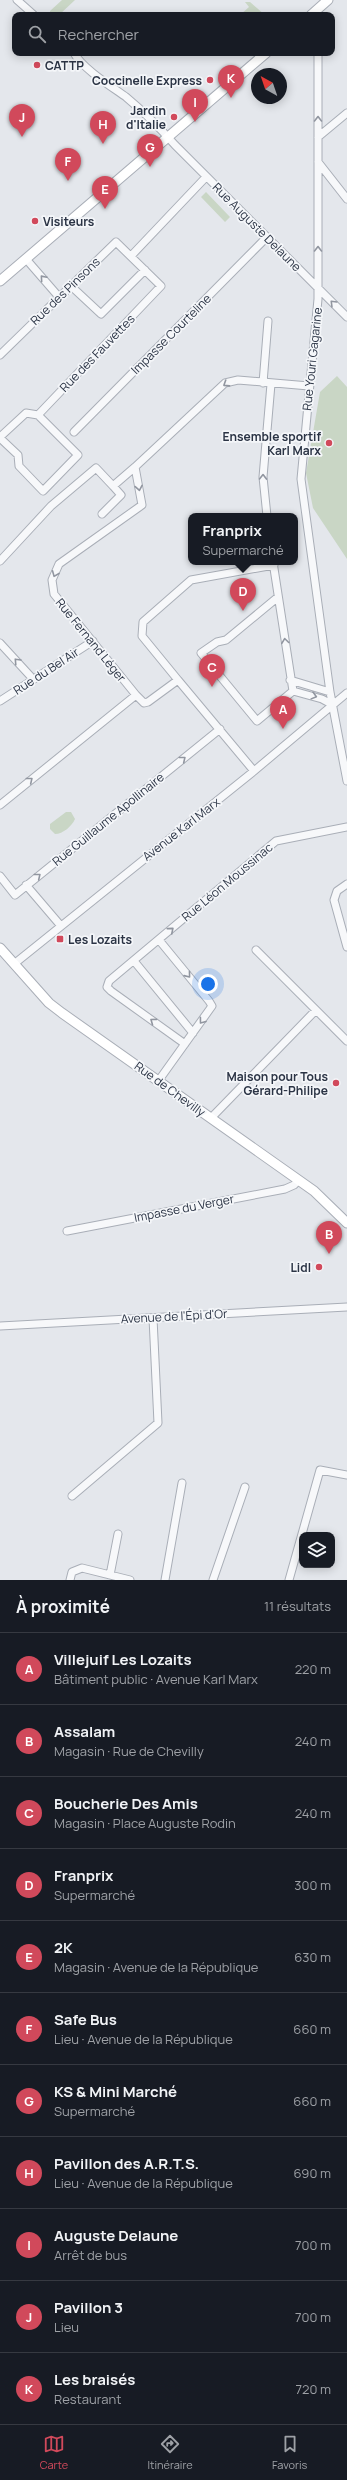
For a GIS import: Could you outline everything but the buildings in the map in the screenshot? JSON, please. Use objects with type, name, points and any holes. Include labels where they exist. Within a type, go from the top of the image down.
[{"type":"street","points":[[17,0],[31,12]]},
{"type":"street","points":[[314,12],[328,0]]},
{"type":"street","name":"Rue Auguste Delaune","points":[[77,56],[168,137],[206,177],[347,317]]},
{"type":"street","points":[[0,282],[262,56]]},
{"type":"street","name":"Rue Youri Gagarine","points":[[318,56],[318,288],[301,479],[330,692],[347,781]]},
{"type":"street","points":[[318,137],[347,113]]},
{"type":"street","points":[[318,162],[347,199]]},
{"type":"street","points":[[131,256],[206,177]]},
{"type":"street","name":"Impasse Courteline","points":[[74,432],[267,237]]},
{"type":"street","name":"Rue des Pinsons","points":[[0,355],[116,242],[131,256]]},
{"type":"street","name":"Rue des Fauvettes","points":[[38,416],[161,286],[131,256]]},
{"type":"street","points":[[26,259],[59,297]]},
{"type":"street","points":[[71,286],[101,314],[145,270]]},
{"type":"street","points":[[263,383],[268,321]]},
{"type":"street","points":[[113,486],[225,383],[238,380],[271,384],[309,386]]},
{"type":"street","points":[[267,513],[263,477],[271,384]]},
{"type":"street","points":[[26,413],[38,416],[78,455],[43,491],[19,466],[18,455],[0,438],[26,413]]},
{"type":"street","name":"Rue Fernand Léger","points":[[135,467],[142,505],[59,564],[52,580],[54,594],[136,695]]},
{"type":"street","points":[[0,561],[52,506],[96,468],[121,495],[102,514]]},
{"type":"street","points":[[254,771],[142,636],[143,622],[191,580],[269,565]]},
{"type":"street","points":[[274,565],[290,680],[294,691]]},
{"type":"street","points":[[278,597],[226,640],[217,642],[201,653],[257,721],[294,691]]},
{"type":"street","name":"Rue du Bel Air","points":[[0,701],[93,641]]},
{"type":"street","points":[[0,643],[34,679]]},
{"type":"street","points":[[0,805],[136,695],[144,703],[148,702],[178,680]]},
{"type":"street","points":[[290,680],[330,692]]},
{"type":"street","points":[[294,691],[322,699],[333,705]]},
{"type":"street","name":"Avenue Karl Marx","points":[[14,964],[254,771],[347,693]]},
{"type":"street","name":"Rue Guillaume Apollinaire","points":[[0,876],[15,894],[220,729]]},
{"type":"street","name":"Rue Léon Moussinac","points":[[185,1044],[107,987],[108,981],[134,961],[276,841],[347,827]]},
{"type":"street","points":[[347,884],[338,892],[334,900],[347,947]]},
{"type":"street","points":[[26,885],[61,926]]},
{"type":"street","points":[[159,940],[211,1005],[211,1008],[159,1080]]},
{"type":"street","name":"Rue de Chevilly","points":[[0,948],[49,1003],[299,1180],[323,1198],[347,1223]]},
{"type":"street","points":[[256,950],[347,1041]]},
{"type":"street","points":[[134,961],[193,1033]]},
{"type":"street","points":[[211,1118],[316,1010]]},
{"type":"street","name":"Impasse du Verger","points":[[67,1230],[285,1189],[294,1185],[299,1180]]},
{"type":"street","name":"Avenue de l'Épi d'Or","points":[[0,1326],[347,1307]]},
{"type":"street","points":[[72,1496],[158,1423],[153,1318]]},
{"type":"street","points":[[290,1580],[320,1470],[347,1475]]},
{"type":"street","points":[[165,1580],[182,1483]]},
{"type":"street","points":[[213,1580],[245,1487]]},
{"type":"street","points":[[110,1575],[118,1534]]},
{"type":"street","points":[[70,1580],[72,1572],[82,1568],[130,1580]]},
{"type":"green space","points":[[62,0],[75,0],[62,12],[50,11]]},
{"type":"green space","points":[[245,2],[250,2],[262,12],[243,12],[249,7]]},
{"type":"green space","points":[[206,192],[230,217],[225,222],[201,197]]},
{"type":"green space","name":"Ensemble sportif Karl Marx","points":[[337,376],[347,387],[347,559],[313,508],[306,473],[320,392]]},
{"type":"green space","points":[[66,812],[71,812],[75,819],[67,829],[61,833],[55,834],[50,829],[50,824]]},
{"type":"place","name":"CATTP","points":[[37,65]]},
{"type":"place","name":"Coccinelle Express","points":[[210,80]]},
{"type":"place","name":"Les braisés","points":[[231,98]]},
{"type":"place","name":"Jardin d'Italie","points":[[174,117]]},
{"type":"place","name":"Auguste Delaune","points":[[195,122]]},
{"type":"place","name":"Pavillon 3","points":[[22,137]]},
{"type":"place","name":"Pavillon des A.R.T.S.","points":[[103,144]]},
{"type":"place","name":"KS & Mini Marché","points":[[150,167]]},
{"type":"place","name":"Safe Bus","points":[[68,181]]},
{"type":"place","name":"2K","points":[[105,209]]},
{"type":"place","name":"Visiteurs","points":[[35,221]]},
{"type":"place","name":"Ensemble sportif Karl Marx","points":[[329,443]]},
{"type":"place","name":"Franprix","points":[[243,611]]},
{"type":"place","name":"Boucherie Des Amis","points":[[212,687]]},
{"type":"place","name":"Villejuif Les Lozaits","points":[[283,729]]},
{"type":"place","name":"Les Lozaits","points":[[60,939]]},
{"type":"place","name":"Maison pour Tous Gérard-Philipe","points":[[336,1083]]},
{"type":"place","name":"Assalam","points":[[329,1254]]},
{"type":"place","name":"Lidl","points":[[319,1267]]}]
